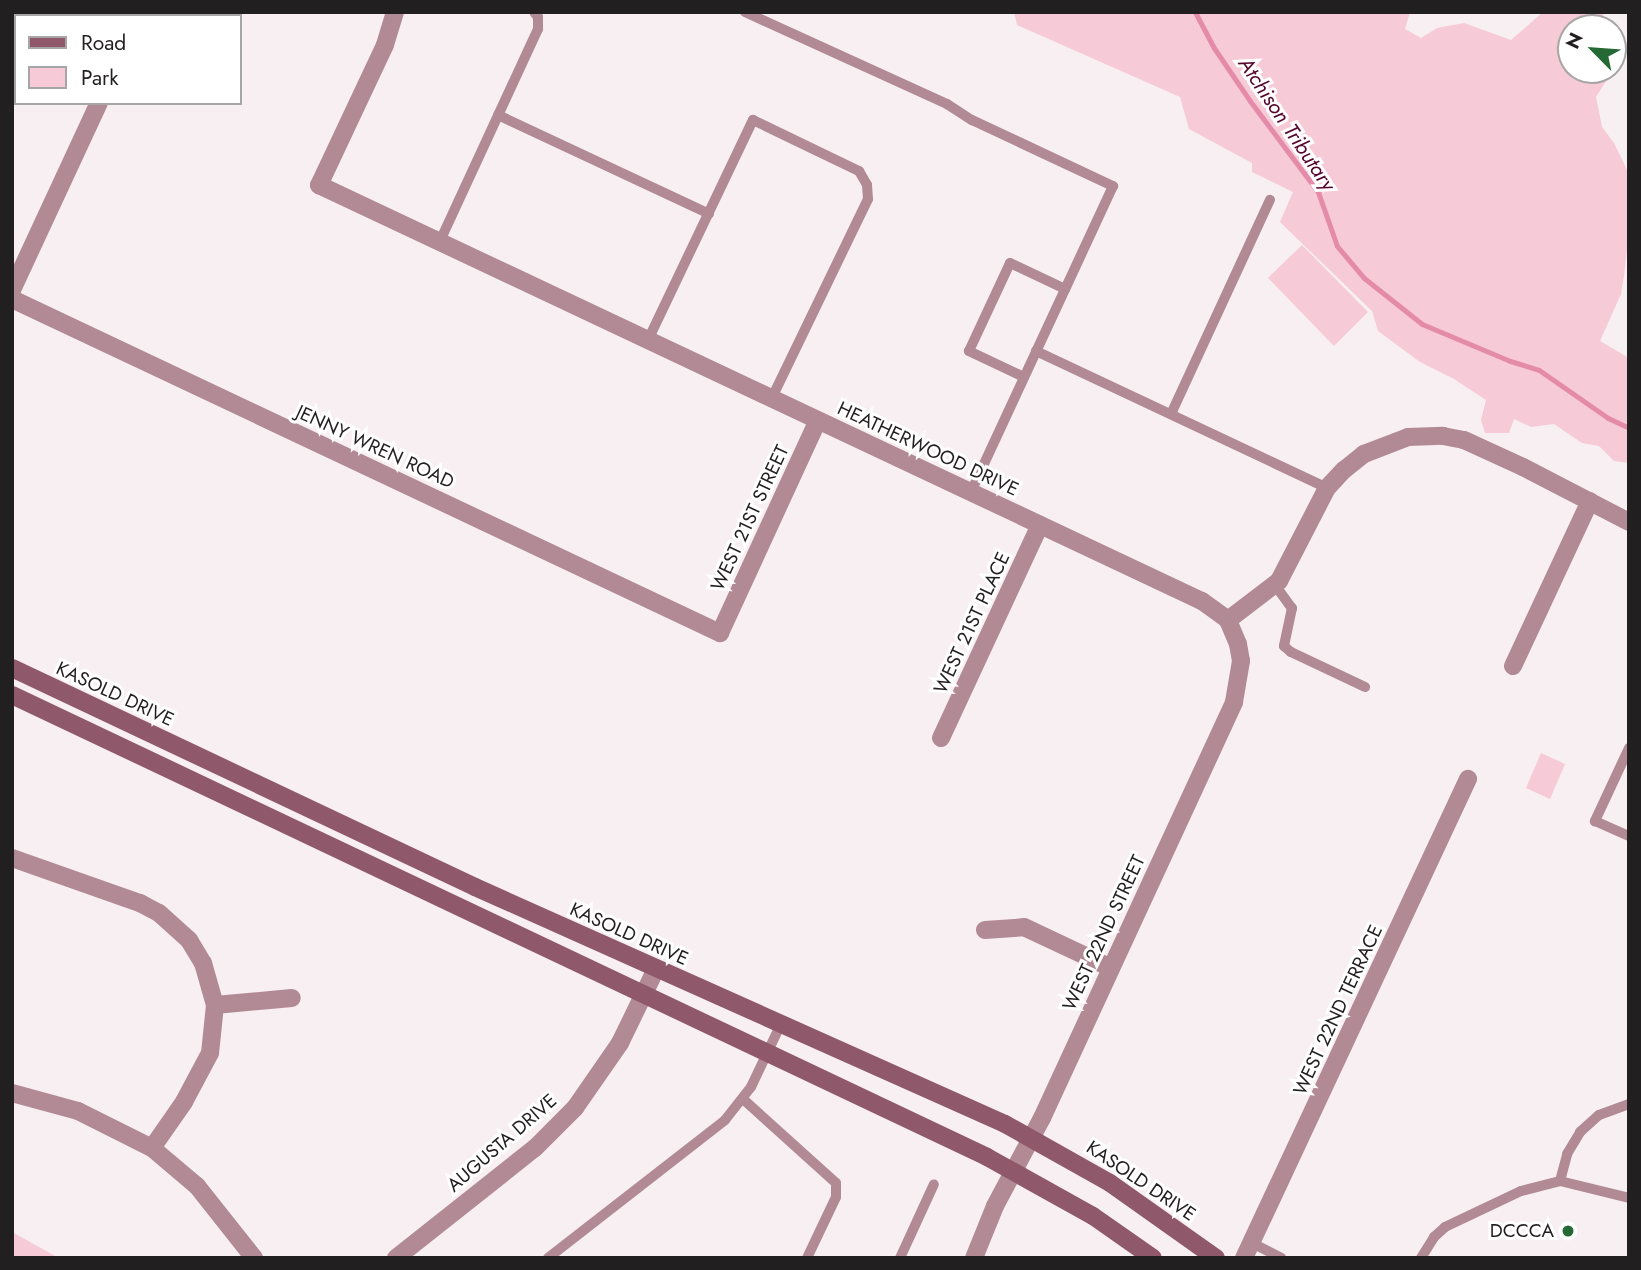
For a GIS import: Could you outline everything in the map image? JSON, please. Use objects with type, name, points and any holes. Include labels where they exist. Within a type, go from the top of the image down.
[{"type":"main road","name":"KASOLD DRIVE","points":[[12,668],[656,969],[1031,1138],[1110,1183],[1216,1258]]},
{"type":"main road","points":[[12,695],[1013,1171],[1093,1216],[1153,1258]]},
{"type":"street","name":"HEATHERWOOD DRIVE","points":[[395,12],[385,45],[319,185],[1202,601],[1228,620]]},
{"type":"street","points":[[12,290],[98,105]]},
{"type":"street","name":"JENNY WREN ROAD","points":[[12,299],[720,633]]},
{"type":"street","name":"WEST 21ST STREET","points":[[720,633],[818,420]]},
{"type":"street","points":[[1228,620],[1275,585],[1289,566],[1327,488],[1364,454],[1386,443],[1408,437],[1443,436],[1488,450],[1629,523]]},
{"type":"street","points":[[1513,666],[1590,501]]},
{"type":"street","name":"WEST 21ST PLACE","points":[[941,738],[1040,525]]},
{"type":"street","name":"WEST 22ND STREET","points":[[974,1258],[995,1206],[1031,1138],[1234,702],[1241,661],[1238,644],[1228,620]]},
{"type":"street","name":"WEST 22ND TERRACE","points":[[1248,1250],[1468,779]]},
{"type":"street","points":[[12,859],[140,903],[159,913],[188,940],[203,963],[215,1005],[210,1053],[184,1102],[152,1148]]},
{"type":"street","points":[[985,930],[1024,928],[1111,968]]},
{"type":"street","name":"AUGUSTA DRIVE","points":[[396,1258],[535,1148],[575,1108],[620,1043],[656,969]]},
{"type":"street","points":[[215,1005],[292,998]]},
{"type":"street","points":[[12,1093],[78,1111],[152,1148],[197,1186],[254,1258]]},
{"type":"lane","points":[[440,241],[538,29],[538,17],[534,12]]},
{"type":"lane","points":[[745,12],[947,104],[972,120],[1113,186],[971,492]]},
{"type":"lane","points":[[498,115],[709,214]]},
{"type":"lane","points":[[648,340],[753,120],[859,170],[867,185],[868,199],[772,398]]},
{"type":"lane","points":[[1171,414],[1270,200]]},
{"type":"lane","points":[[1024,377],[969,351],[1010,263],[1065,289]]},
{"type":"lane","points":[[1037,351],[1327,488]]},
{"type":"lane","points":[[1275,585],[1292,608],[1284,646],[1291,652],[1365,687]]},
{"type":"lane","points":[[1629,748],[1595,821],[1629,836]]},
{"type":"lane","points":[[548,1258],[724,1120],[743,1099],[780,1026]]},
{"type":"lane","points":[[743,1099],[836,1183],[836,1197],[807,1258]]},
{"type":"lane","points":[[1560,1181],[1567,1154],[1580,1132],[1599,1115],[1629,1104]]},
{"type":"lane","points":[[1422,1258],[1434,1237],[1457,1220],[1521,1191],[1560,1181],[1629,1198]]},
{"type":"lane","points":[[900,1258],[934,1184]]},
{"type":"lane","points":[[1248,1250],[1281,1258]]},
{"type":"green space","points":[[1014,12],[1410,12],[1405,29],[1421,38],[1437,28],[1464,23],[1511,40],[1543,12],[1602,12],[1603,14],[1557,14],[1557,84],[1604,84],[1596,97],[1602,127],[1614,143],[1629,174],[1629,233],[1621,294],[1600,341],[1629,358],[1629,463],[1614,461],[1599,446],[1582,443],[1554,424],[1531,427],[1514,419],[1509,433],[1485,433],[1481,420],[1486,400],[1454,379],[1420,362],[1378,331],[1372,311],[1280,222],[1293,192],[1252,172],[1252,163],[1189,129],[1180,97],[1017,25]]},
{"type":"green space","points":[[1302,245],[1368,312],[1334,346],[1268,278]]},
{"type":"green space","points":[[1541,753],[1565,764],[1550,799],[1526,788]]},
{"type":"green space","points":[[12,1232],[59,1258],[12,1258]]},
{"type":"waterway","name":"Atchison Tributary","points":[[1195,12],[1214,48],[1250,101],[1318,192],[1337,246],[1364,278],[1422,324],[1510,361],[1539,370],[1608,418],[1629,428]]},
{"type":"place","name":"DCCCA","points":[[1568,1231]]}]
